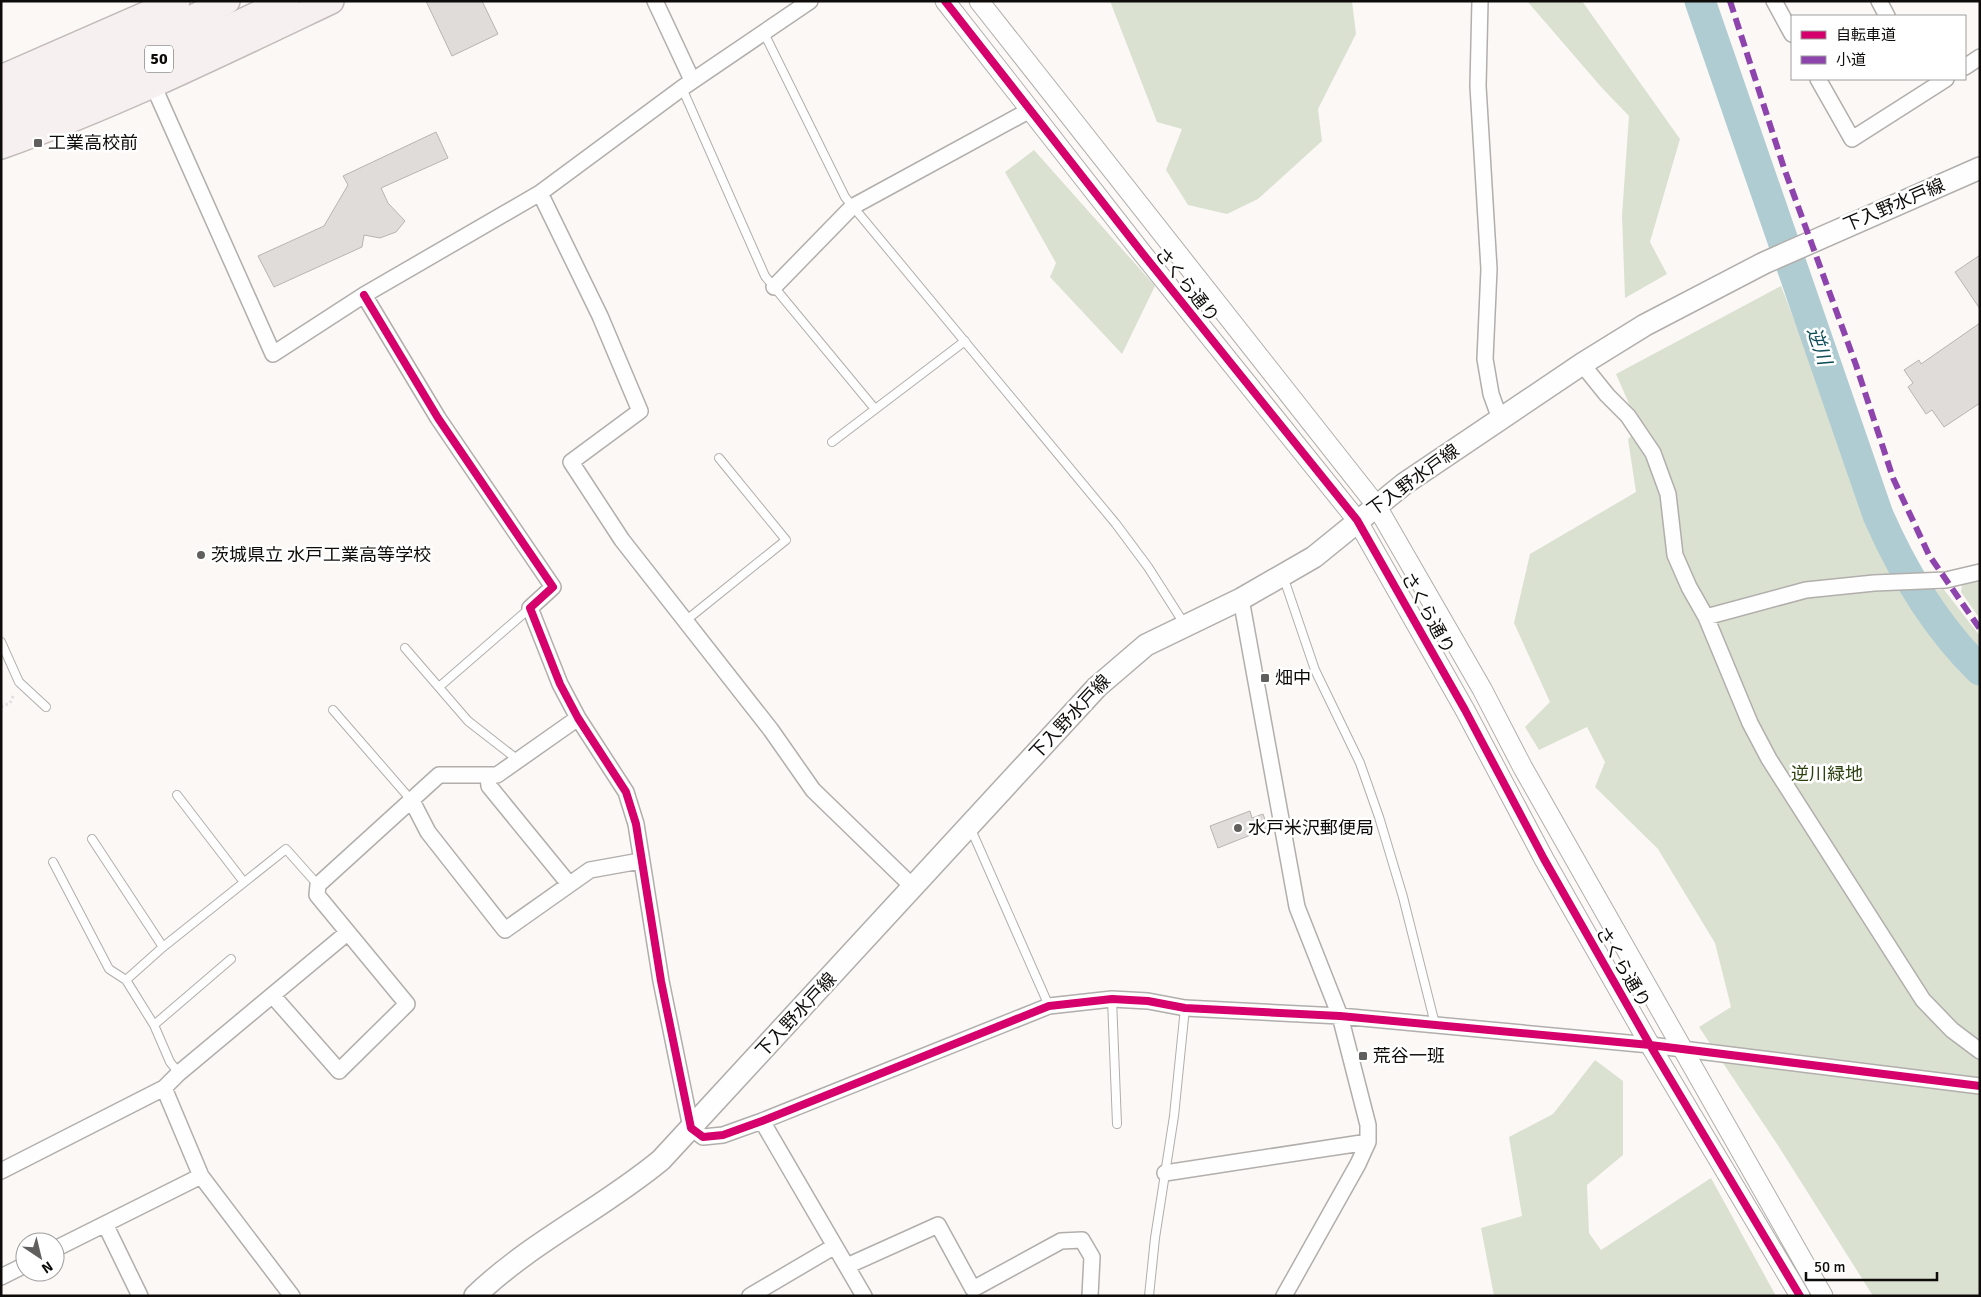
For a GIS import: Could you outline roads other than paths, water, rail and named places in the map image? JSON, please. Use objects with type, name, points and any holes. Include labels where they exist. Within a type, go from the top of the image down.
[{"type":"highway","points":[[8,90],[176,1]]},
{"type":"highway","name":"50","points":[[8,90],[227,1]]},
{"type":"highway","name":"50","points":[[1,126],[30,116],[286,1]]},
{"type":"highway","points":[[1,146],[53,128],[153,85],[331,1]]},
{"type":"main road","name":"下入野水戸線","points":[[475,1296],[538,1245],[637,1180],[661,1160],[914,888],[1097,686],[1122,663],[1146,645],[1284,576],[1335,541],[1376,505],[1582,364],[1645,325],[1764,263],[1980,168]]},
{"type":"street","points":[[655,1],[687,84]]},
{"type":"street","points":[[153,85],[273,354],[364,295],[540,193],[687,84],[810,1]]},
{"type":"street","name":"さくら通り","points":[[945,1],[1143,254],[1357,520],[1461,702],[1544,859],[1650,1045],[1800,1296]]},
{"type":"street","name":"さくら通り","points":[[979,1],[1376,505],[1482,689],[1523,768],[1822,1296]]},
{"type":"street","points":[[1480,1],[1478,86],[1489,269],[1485,359],[1491,394],[1500,419]]},
{"type":"street","points":[[1774,1],[1791,32]]},
{"type":"street","points":[[1878,1],[1887,15]]},
{"type":"street","points":[[1966,65],[1980,56]]},
{"type":"street","points":[[1819,80],[1852,139],[1928,84],[1942,80]]},
{"type":"street","points":[[774,288],[852,207],[1030,110]]},
{"type":"street","points":[[540,193],[600,316],[640,411],[571,462],[622,540],[684,622],[771,730],[813,790],[914,888]]},
{"type":"street","points":[[364,295],[438,418],[553,587],[530,608],[560,684],[578,718],[626,792],[636,824],[640,861],[661,981],[691,1128],[703,1137],[723,1135],[1050,1006],[1112,999],[1148,1001],[1185,1008],[1340,1016],[1650,1045],[1980,1086]]},
{"type":"street","points":[[1582,364],[1607,395],[1628,416],[1653,453],[1668,494],[1675,555],[1689,587],[1706,617],[1750,723],[1769,759],[1870,920],[1923,1000],[1952,1030],[1980,1051]]},
{"type":"street","points":[[1706,617],[1806,590],[1935,579],[1946,580],[1980,572]]},
{"type":"street","points":[[1241,599],[1298,907],[1340,1016],[1364,1108],[1368,1142],[1358,1164],[1284,1296]]},
{"type":"street","points":[[273,996],[339,1071],[407,1004],[346,933],[317,895],[318,885],[439,775],[497,774],[578,718]]},
{"type":"street","points":[[488,775],[489,786],[569,884]]},
{"type":"street","points":[[412,801],[428,832],[505,930],[590,870],[640,861]]},
{"type":"street","points":[[1,1170],[164,1088],[179,1073],[346,933]]},
{"type":"street","points":[[164,1088],[200,1176],[292,1296]]},
{"type":"street","points":[[762,1120],[864,1296]]},
{"type":"street","points":[[1165,1173],[1368,1142]]},
{"type":"street","points":[[65,1244],[200,1176]]},
{"type":"street","points":[[104,1224],[140,1296]]},
{"type":"street","points":[[847,1266],[938,1225],[975,1292],[1062,1242],[1082,1240],[1092,1257],[1090,1296]]},
{"type":"street","points":[[751,1295],[835,1246]]},
{"type":"street","points":[[1,1277],[15,1269]]},
{"type":"lane","points":[[763,31],[845,197],[852,207],[1116,524],[1148,567],[1185,625]]},
{"type":"lane","points":[[687,84],[765,276],[875,409]]},
{"type":"lane","points":[[832,442],[965,341]]},
{"type":"lane","points":[[684,622],[786,540],[719,458]]},
{"type":"lane","points":[[1284,576],[1315,670],[1360,763],[1379,817],[1404,897],[1435,1024]]},
{"type":"lane","points":[[439,687],[530,608]]},
{"type":"lane","points":[[1,642],[19,682],[46,707]]},
{"type":"lane","points":[[405,648],[468,721],[518,760]]},
{"type":"lane","points":[[333,710],[412,801]]},
{"type":"lane","points":[[177,795],[243,881]]},
{"type":"lane","points":[[969,826],[1050,1006]]},
{"type":"lane","points":[[92,839],[163,947]]},
{"type":"lane","points":[[126,980],[243,881],[286,849],[318,885]]},
{"type":"lane","points":[[53,862],[108,969],[126,980],[154,1026],[170,1062],[179,1073]]},
{"type":"lane","points":[[154,1026],[231,959]]},
{"type":"lane","points":[[1112,999],[1117,1124]]},
{"type":"lane","points":[[1149,1296],[1174,1116],[1185,1008]]},
{"type":"waterway","name":"逆川","points":[[1700,1],[1878,515],[1898,557],[1921,597],[1948,635],[1980,670]]},
{"type":"place","name":"工業高校前","points":[[38,143]]},
{"type":"place","name":"茨城県立 水戸工業高等学校","points":[[201,555]]},
{"type":"place","name":"畑中","points":[[1265,678]]},
{"type":"place","name":"水戸米沢郵便局","points":[[1238,828]]},
{"type":"place","name":"荒谷一班","points":[[1363,1056]]},
{"type":"park label","name":"逆川緑地","points":[[1827,774]]}]
